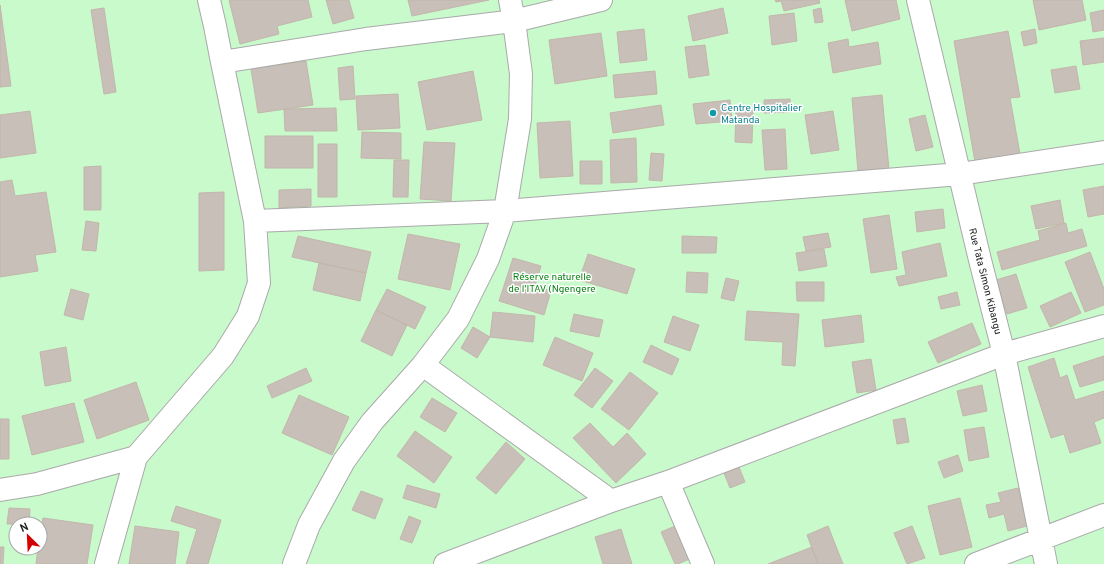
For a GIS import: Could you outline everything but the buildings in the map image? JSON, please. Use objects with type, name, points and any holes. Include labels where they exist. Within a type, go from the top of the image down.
[{"type":"street","points":[[106,564],[136,456],[223,356],[248,316],[259,283],[255,221],[209,0]]},
{"type":"street","points":[[222,62],[366,38],[512,10],[600,0]]},
{"type":"street","name":"Rue Tata Simon Kibangu","points":[[918,0],[1004,354],[1046,564]]},
{"type":"street","points":[[294,564],[309,525],[344,461],[372,422],[423,365],[458,319],[488,259],[505,210],[520,119],[521,74],[512,10]]},
{"type":"street","points":[[255,221],[505,210],[960,174],[1104,152]]},
{"type":"street","points":[[445,564],[610,500],[668,482],[1004,354],[1104,326]]},
{"type":"street","points":[[423,365],[610,500]]},
{"type":"street","points":[[0,490],[37,484],[136,456]]},
{"type":"street","points":[[668,482],[703,564]]},
{"type":"street","points":[[976,564],[1104,515]]},
{"type":"green space","name":"Réserve naturelle de l'ITAV (Ngengere","points":[[0,0],[1104,0],[1104,564],[0,564]]},
{"type":"place","name":"Centre Hospitalier Matanda","points":[[713,113]]}]
